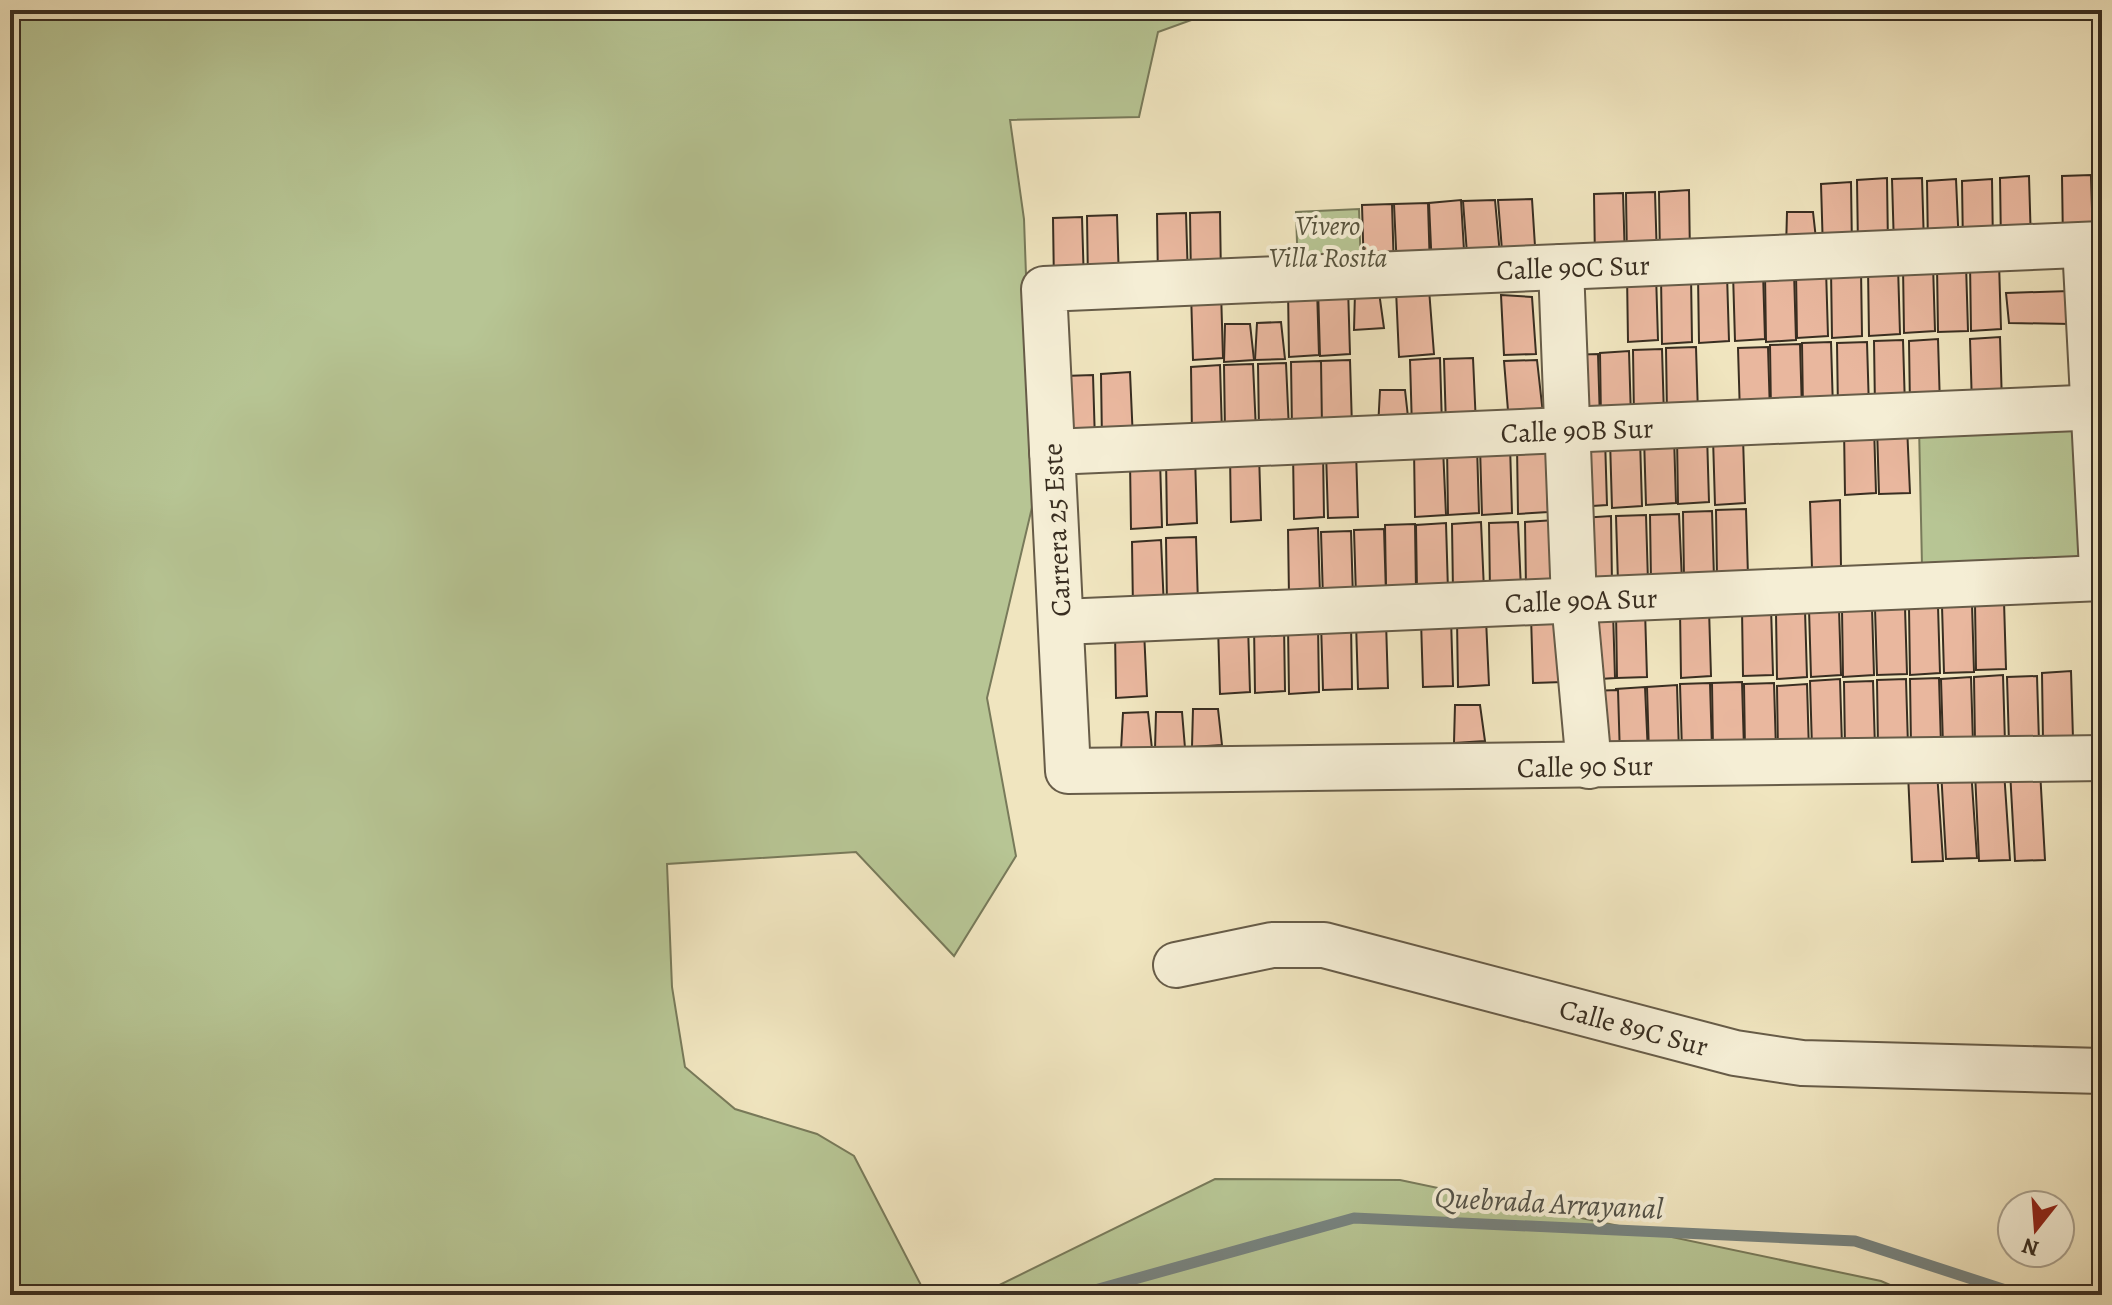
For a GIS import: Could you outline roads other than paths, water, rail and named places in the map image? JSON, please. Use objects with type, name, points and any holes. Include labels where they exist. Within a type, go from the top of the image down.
[{"type":"street","name":"Calle 90C Sur","points":[[1044,289],[2094,245]]},
{"type":"street","points":[[2094,245],[2102,569]]},
{"type":"street","points":[[1561,267],[1574,601],[1589,766]]},
{"type":"street","name":"Carrera 25 Este","points":[[1044,289],[1068,771]]},
{"type":"street","name":"Calle 90B Sur","points":[[1052,452],[2098,407]]},
{"type":"street","name":"Calle 90A Sur","points":[[1061,622],[2102,578]]},
{"type":"street","name":"Calle 90 Sur","points":[[1068,771],[2102,758]]},
{"type":"street","name":"Calle 89C Sur","points":[[1176,965],[1272,945],[1324,945],[1735,1053],[1802,1063],[2102,1071]]},
{"type":"waterway","name":"Quebrada Arrayanal","points":[[1077,1295],[1354,1218],[1855,1241],[2021,1295]]},
{"type":"park label","name":"Vivero Villa Rosita","points":[[1328,241]]}]
